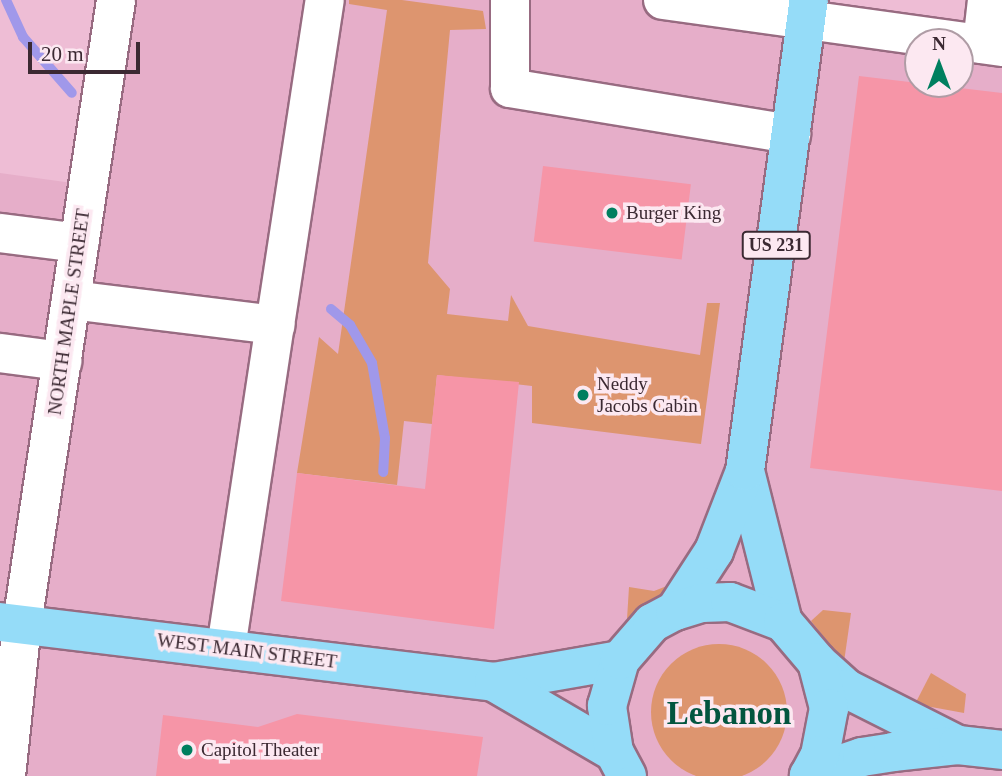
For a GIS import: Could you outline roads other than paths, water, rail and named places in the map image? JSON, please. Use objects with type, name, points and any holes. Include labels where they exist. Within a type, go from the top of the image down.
[{"type":"main road","name":"US 231","points":[[675,611],[714,551],[745,471],[808,10]]},
{"type":"main road","name":"US 231","points":[[745,471],[783,622],[817,662],[829,708],[820,755],[809,776]]},
{"type":"main road","name":"US 231","points":[[621,764],[607,706],[620,660],[652,623],[675,611],[702,603],[730,602],[783,622]]},
{"type":"main road","name":"WEST MAIN STREET","points":[[11,623],[494,682],[620,660]]},
{"type":"main road","points":[[817,662],[847,690],[958,745]]},
{"type":"main road","name":"WEST MAIN STREET","points":[[494,682],[621,764]]},
{"type":"main road","points":[[809,776],[862,757],[958,745],[1002,750]]},
{"type":"street","name":"NORTH MAPLE STREET","points":[[6,776],[11,623],[62,361],[116,0]]},
{"type":"street","points":[[226,648],[325,0]]},
{"type":"street","points":[[510,0],[510,88],[791,134]]},
{"type":"street","points":[[673,1],[808,10],[992,46],[987,0]]},
{"type":"street","points":[[0,233],[79,243]]},
{"type":"street","points":[[71,300],[275,325]]},
{"type":"street","points":[[0,353],[62,361]]},
{"type":"waterway","points":[[6,0],[23,37],[72,93]]},
{"type":"waterway","points":[[331,309],[350,325],[372,363],[385,438],[383,472]]},
{"type":"place","name":"Burger King","points":[[612,213]]},
{"type":"place","name":"Neddy Jacobs Cabin","points":[[583,395]]},
{"type":"place","name":"Capitol Theater","points":[[187,750]]},
{"type":"district","name":"Lebanon","points":[[729,714]]}]
